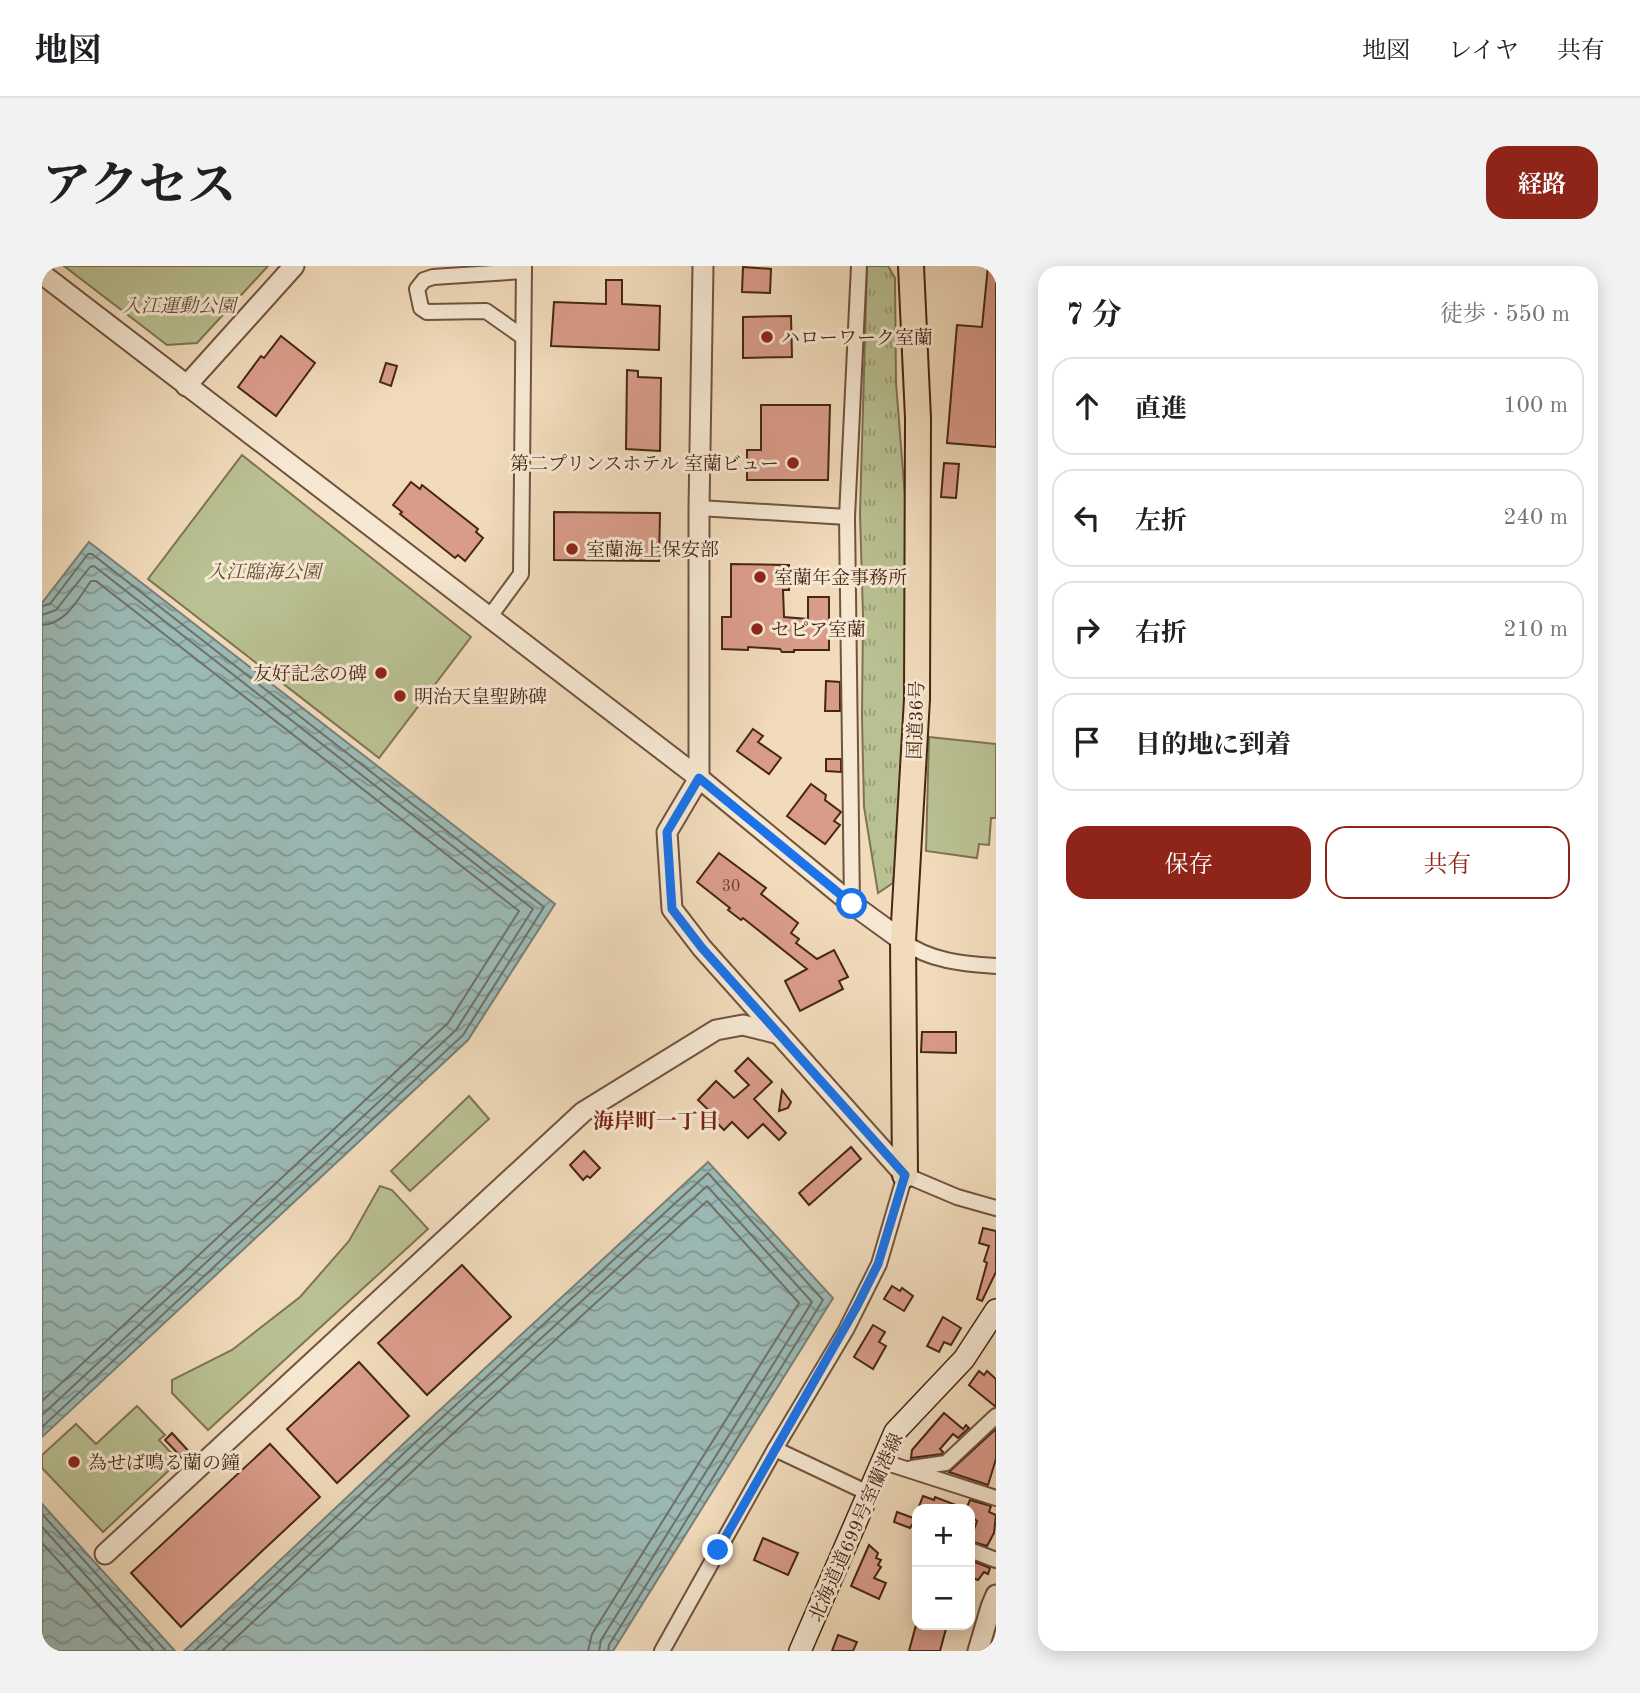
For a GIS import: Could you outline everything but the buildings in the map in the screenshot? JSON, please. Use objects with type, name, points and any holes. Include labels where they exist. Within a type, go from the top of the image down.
[{"type":"highway","name":"国道36号","points":[[905,1175],[903,941],[917,699],[918,418],[911,266]]},
{"type":"main road","name":"北海道道699号室蘭港線","points":[[800,1651],[895,1432],[964,1359],[996,1310]]},
{"type":"street","points":[[186,386],[295,266]]},
{"type":"street","points":[[704,266],[699,508],[699,778],[667,832],[672,909],[726,975],[905,1175],[957,1197],[996,1208]]},
{"type":"street","points":[[852,904],[847,517],[859,266]]},
{"type":"street","points":[[488,619],[521,573],[524,268],[433,277],[424,280],[417,289],[421,308],[427,312],[486,311],[523,337]]},
{"type":"street","points":[[42,274],[488,619],[699,778],[852,904],[916,951],[949,961],[996,966]]},
{"type":"street","points":[[699,508],[847,517]]},
{"type":"street","points":[[105,1554],[583,1112],[716,1030],[734,1014],[736,1002],[726,975]]},
{"type":"street","points":[[716,1030],[743,1025],[779,1034]]},
{"type":"street","points":[[662,1651],[775,1449],[846,1330],[878,1264],[905,1175]]},
{"type":"street","points":[[907,1469],[946,1463],[996,1416]]},
{"type":"street","points":[[775,1449],[867,1493]]},
{"type":"street","points":[[881,1461],[996,1498]]},
{"type":"street","points":[[975,1552],[996,1560]]},
{"type":"street","points":[[978,1651],[990,1606],[996,1595]]},
{"type":"green space","name":"入江運動公園","points":[[64,266],[268,266],[197,343],[167,345]]},
{"type":"green space","points":[[867,266],[888,266],[895,278],[896,383],[907,522],[906,768],[893,883],[878,893],[864,807],[862,717],[860,514]]},
{"type":"green space","name":"入江臨海公園","points":[[242,455],[471,637],[379,758],[148,579]]},
{"type":"green space","points":[[929,737],[996,744],[996,818],[991,818],[989,845],[979,844],[977,858],[926,851]]},
{"type":"green space","points":[[469,1096],[489,1119],[410,1191],[391,1171]]},
{"type":"green space","points":[[380,1186],[392,1190],[428,1229],[208,1430],[172,1393],[172,1380],[232,1350],[300,1297],[349,1241]]},
{"type":"green space","points":[[137,1406],[165,1435],[159,1440],[179,1461],[103,1532],[42,1468],[42,1455],[76,1424],[96,1444]]},
{"type":"water","points":[[89,542],[555,904],[468,1040],[42,1437],[42,603]]},
{"type":"water","points":[[708,1162],[833,1298],[613,1651],[184,1651],[416,1432]]},
{"type":"water","points":[[42,1504],[175,1651],[42,1651]]},
{"type":"place","name":"ハローワーク室蘭","points":[[767,337]]},
{"type":"place","name":"第二プリンスホテル 室蘭ビュー","points":[[793,463]]},
{"type":"place","name":"室蘭海上保安部","points":[[572,549]]},
{"type":"place","name":"室蘭年金事務所","points":[[760,577]]},
{"type":"place","name":"セピア室蘭","points":[[757,629]]},
{"type":"place","name":"友好記念の碑","points":[[381,673]]},
{"type":"place","name":"明治天皇聖跡碑","points":[[400,696]]},
{"type":"place","name":"為せば鳴る蘭の鐘","points":[[74,1462]]},
{"type":"district","name":"海岸町一丁目","points":[[656,1121]]},
{"type":"route","points":[[718,1550],[846,1330],[878,1264],[905,1175],[702,948],[672,909],[667,832],[699,778],[852,904]]}]
